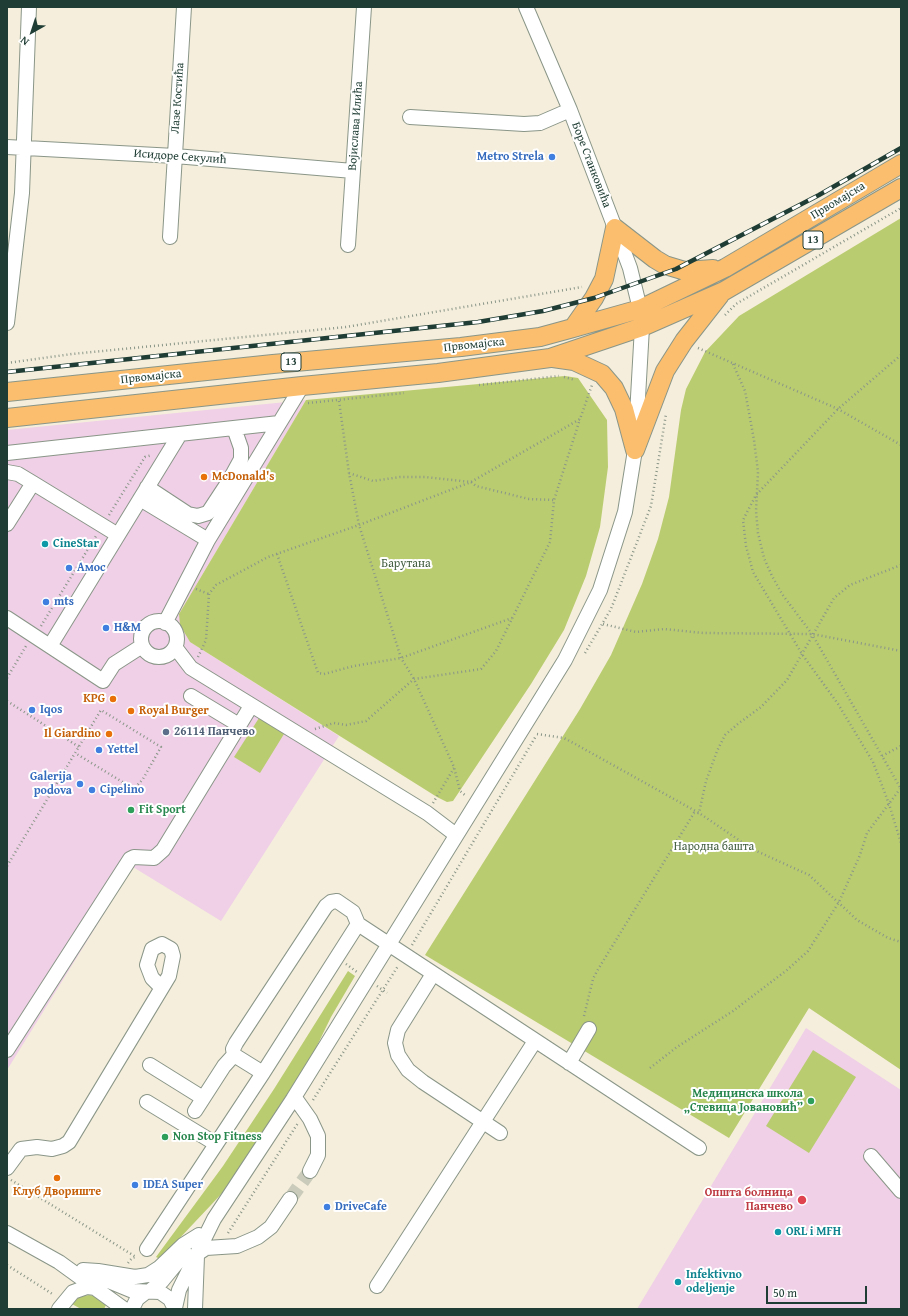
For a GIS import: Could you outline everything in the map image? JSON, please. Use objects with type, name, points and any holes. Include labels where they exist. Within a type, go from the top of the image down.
[{"type":"main road","name":"Првомајска","points":[[7,392],[273,364],[461,347],[540,337],[640,309],[725,268],[901,164]]},
{"type":"main road","name":"Првомајска","points":[[7,418],[302,386],[469,370],[550,358],[642,327],[724,291],[901,188]]},
{"type":"main road","points":[[573,328],[594,298],[604,279],[615,228],[655,260],[676,269],[694,271],[725,268]]},
{"type":"main road","points":[[635,450],[665,371],[693,328],[724,291]]},
{"type":"main road","points":[[550,358],[574,361],[602,374],[614,388],[624,409],[635,450]]},
{"type":"street","points":[[7,323],[22,194],[29,7]]},
{"type":"street","name":"Лазе Костића","points":[[170,237],[184,7]]},
{"type":"street","name":"Војислава Илића","points":[[348,245],[364,7]]},
{"type":"street","name":"Боре Станковића","points":[[214,1219],[292,1099],[564,660],[600,590],[625,512],[635,450],[642,327],[640,309],[632,274],[615,228],[570,110],[526,7]]},
{"type":"street","points":[[410,117],[524,124],[540,123],[570,110]]},
{"type":"street","name":"Исидоре Секулић","points":[[7,147],[174,156],[353,171]]},
{"type":"street","points":[[165,623],[208,540],[302,386]]},
{"type":"street","points":[[7,453],[280,422]]},
{"type":"street","points":[[143,493],[188,514],[198,516],[208,513],[229,481],[241,459],[241,448],[234,428]]},
{"type":"street","points":[[50,646],[180,434]]},
{"type":"street","points":[[7,472],[18,474],[118,535]]},
{"type":"street","points":[[7,524],[33,483]]},
{"type":"street","points":[[143,493],[208,540]]},
{"type":"street","points":[[7,618],[103,681],[114,664],[142,646]]},
{"type":"street","points":[[175,647],[166,655],[155,657],[145,651],[142,646],[141,640],[144,629],[153,622],[165,623],[174,630],[176,636],[175,647],[191,668],[300,737],[427,814],[456,835]]},
{"type":"street","points":[[191,696],[239,726]]},
{"type":"street","points":[[7,1050],[130,860],[134,857],[154,858],[163,850],[251,706]]},
{"type":"street","points":[[263,1073],[234,1055],[233,1049],[326,906],[331,902],[337,901],[353,912],[358,924],[699,1148]]},
{"type":"street","points":[[142,1253],[263,1073],[358,924]]},
{"type":"street","points":[[434,974],[398,1030],[395,1043],[398,1055],[408,1070],[423,1082],[500,1133]]},
{"type":"street","points":[[7,1168],[20,1149],[37,1147],[52,1149],[63,1146],[69,1142],[161,987]]},
{"type":"street","points":[[568,1063],[586,1025]]},
{"type":"street","points":[[377,1286],[535,1041]]},
{"type":"street","points":[[195,1111],[224,1066],[234,1055]]},
{"type":"street","points":[[150,1065],[203,1098]]},
{"type":"street","points":[[292,1099],[298,1102],[310,1119],[319,1144],[318,1155],[310,1172]]},
{"type":"street","points":[[147,1102],[216,1144]]},
{"type":"street","points":[[871,1156],[901,1191]]},
{"type":"street","points":[[197,1254],[206,1248],[237,1246],[265,1233],[271,1227],[290,1199]]},
{"type":"street","points":[[132,1309],[137,1299],[162,1281],[199,1235],[214,1219]]},
{"type":"street","points":[[175,1309],[179,1290],[214,1219]]},
{"type":"street","points":[[7,1233],[58,1262],[124,1309]]},
{"type":"street","points":[[82,1270],[135,1277],[148,1275],[159,1268],[183,1245],[199,1235]]},
{"type":"street","points":[[195,1309],[194,1295],[198,1275],[197,1254]]},
{"type":"street","points":[[58,1262],[133,1291],[160,1292],[167,1295],[175,1309]]},
{"type":"street","points":[[62,1304],[72,1292],[87,1287],[96,1288]]},
{"type":"path","points":[[721,320],[736,304],[901,208]]},
{"type":"path","points":[[7,363],[72,354],[346,327],[587,286]]},
{"type":"path","points":[[702,342],[697,347],[838,409],[901,445]]},
{"type":"path","points":[[901,355],[838,409],[756,495],[744,520],[748,552],[753,572],[802,654],[838,704],[873,762],[890,804],[901,843]]},
{"type":"path","points":[[650,1068],[677,1047],[733,1011],[803,956],[839,902],[860,855],[867,833],[901,789],[812,634],[782,594],[764,558],[758,533],[756,495],[758,472],[754,440],[744,391],[733,364]]},
{"type":"path","points":[[300,737],[321,726],[334,723],[355,724],[366,721],[414,679],[481,669],[496,652],[550,542],[554,500],[568,451],[592,386],[602,374]]},
{"type":"path","points":[[339,401],[349,473],[359,526],[401,658],[414,679],[454,767],[460,791],[475,803]]},
{"type":"path","points":[[191,668],[203,650],[206,640],[209,594],[211,589],[255,564],[277,554],[359,526],[471,482],[580,419]]},
{"type":"path","points":[[7,678],[33,635],[41,626],[145,457],[169,451]]},
{"type":"path","points":[[349,473],[374,481],[406,477],[471,482],[476,486],[529,499],[554,500]]},
{"type":"path","points":[[277,554],[318,673],[324,674],[354,666],[401,658],[513,618]]},
{"type":"path","points":[[699,812],[706,781],[717,751],[725,735],[774,696],[787,680],[834,598],[850,585],[901,565]]},
{"type":"path","points":[[602,624],[636,632],[664,629],[703,632],[812,634],[901,652]]},
{"type":"path","points":[[7,701],[79,747]]},
{"type":"path","points":[[7,866],[75,753],[102,710],[161,747],[143,780],[134,789],[75,753]]},
{"type":"path","points":[[537,734],[564,738],[699,812],[752,849],[809,875],[857,920],[888,938],[901,942]]},
{"type":"path","points":[[882,756],[901,746]]},
{"type":"path","points":[[427,814],[454,767]]},
{"type":"path","points":[[586,1025],[596,971],[694,813],[699,812]]},
{"type":"path","points":[[219,1248],[406,955]]},
{"type":"path","points":[[7,1178],[142,1253]]},
{"type":"path","points":[[7,1266],[62,1304]]},
{"type":"shaded area","points":[[306,400],[179,614],[190,642],[339,736],[221,921],[133,867],[7,1070],[7,430]]},
{"type":"shaded area","name":"Општа болница Панчево","points":[[806,1028],[901,1090],[901,1309],[637,1309]]},
{"type":"green space","name":"Народна башта","points":[[901,218],[901,1070],[809,1008],[729,1138],[425,955],[580,709],[611,655],[642,584],[658,539],[669,497],[681,410],[686,389],[705,352],[739,316]]},
{"type":"green space","name":"Барутана","points":[[565,376],[578,378],[607,420],[608,467],[600,527],[586,576],[564,630],[531,684],[453,801],[447,802],[437,797],[190,642],[180,625],[179,614],[306,400]]},
{"type":"green space","points":[[259,718],[284,734],[260,773],[234,757]]},
{"type":"green space","points":[[348,971],[355,976],[331,1017],[313,1054],[224,1191],[160,1259],[156,1257],[223,1166],[274,1089]]},
{"type":"green space","name":"Медицинска школа „Стевица Јовановић”","points":[[813,1050],[856,1077],[809,1153],[766,1126]]},
{"type":"green space","points":[[89,1295],[95,1296],[107,1303],[104,1309],[81,1309],[72,1304],[79,1297]]},
{"type":"tunnel","points":[[290,1199],[310,1171]]},
{"type":"railway","points":[[7,372],[478,322],[543,311],[594,298],[676,269],[819,195],[901,148]]},
{"type":"place","name":"Metro Strela","points":[[552,157]]},
{"type":"place","name":"McDonald's","points":[[204,477]]},
{"type":"place","name":"CineStar","points":[[45,544]]},
{"type":"place","name":"Амос","points":[[69,568]]},
{"type":"place","name":"mts","points":[[46,602]]},
{"type":"place","name":"H&M","points":[[106,628]]},
{"type":"place","name":"KPG","points":[[113,699]]},
{"type":"place","name":"Iqos","points":[[32,710]]},
{"type":"place","name":"Royal Burger","points":[[131,711]]},
{"type":"place","name":"26114 Панчево","points":[[166,732]]},
{"type":"place","name":"Il Giardino","points":[[109,734]]},
{"type":"place","name":"Yettel","points":[[99,750]]},
{"type":"place","name":"Galerija podova","points":[[80,784]]},
{"type":"place","name":"Cipelino","points":[[92,790]]},
{"type":"place","name":"Fit Sport","points":[[131,810]]},
{"type":"place","name":"Медицинска школа „Стевица Јовановић”","points":[[811,1101]]},
{"type":"place","name":"Non Stop Fitness","points":[[165,1137]]},
{"type":"place","name":"Клуб Двориште","points":[[57,1178]]},
{"type":"place","name":"IDEA Super","points":[[135,1185]]},
{"type":"place","name":"Општа болница Панчево","points":[[802,1200]]},
{"type":"place","name":"DriveCafe","points":[[327,1207]]},
{"type":"place","name":"ORL i MFH","points":[[778,1232]]},
{"type":"place","name":"Infektivno odeljenje","points":[[678,1282]]}]
